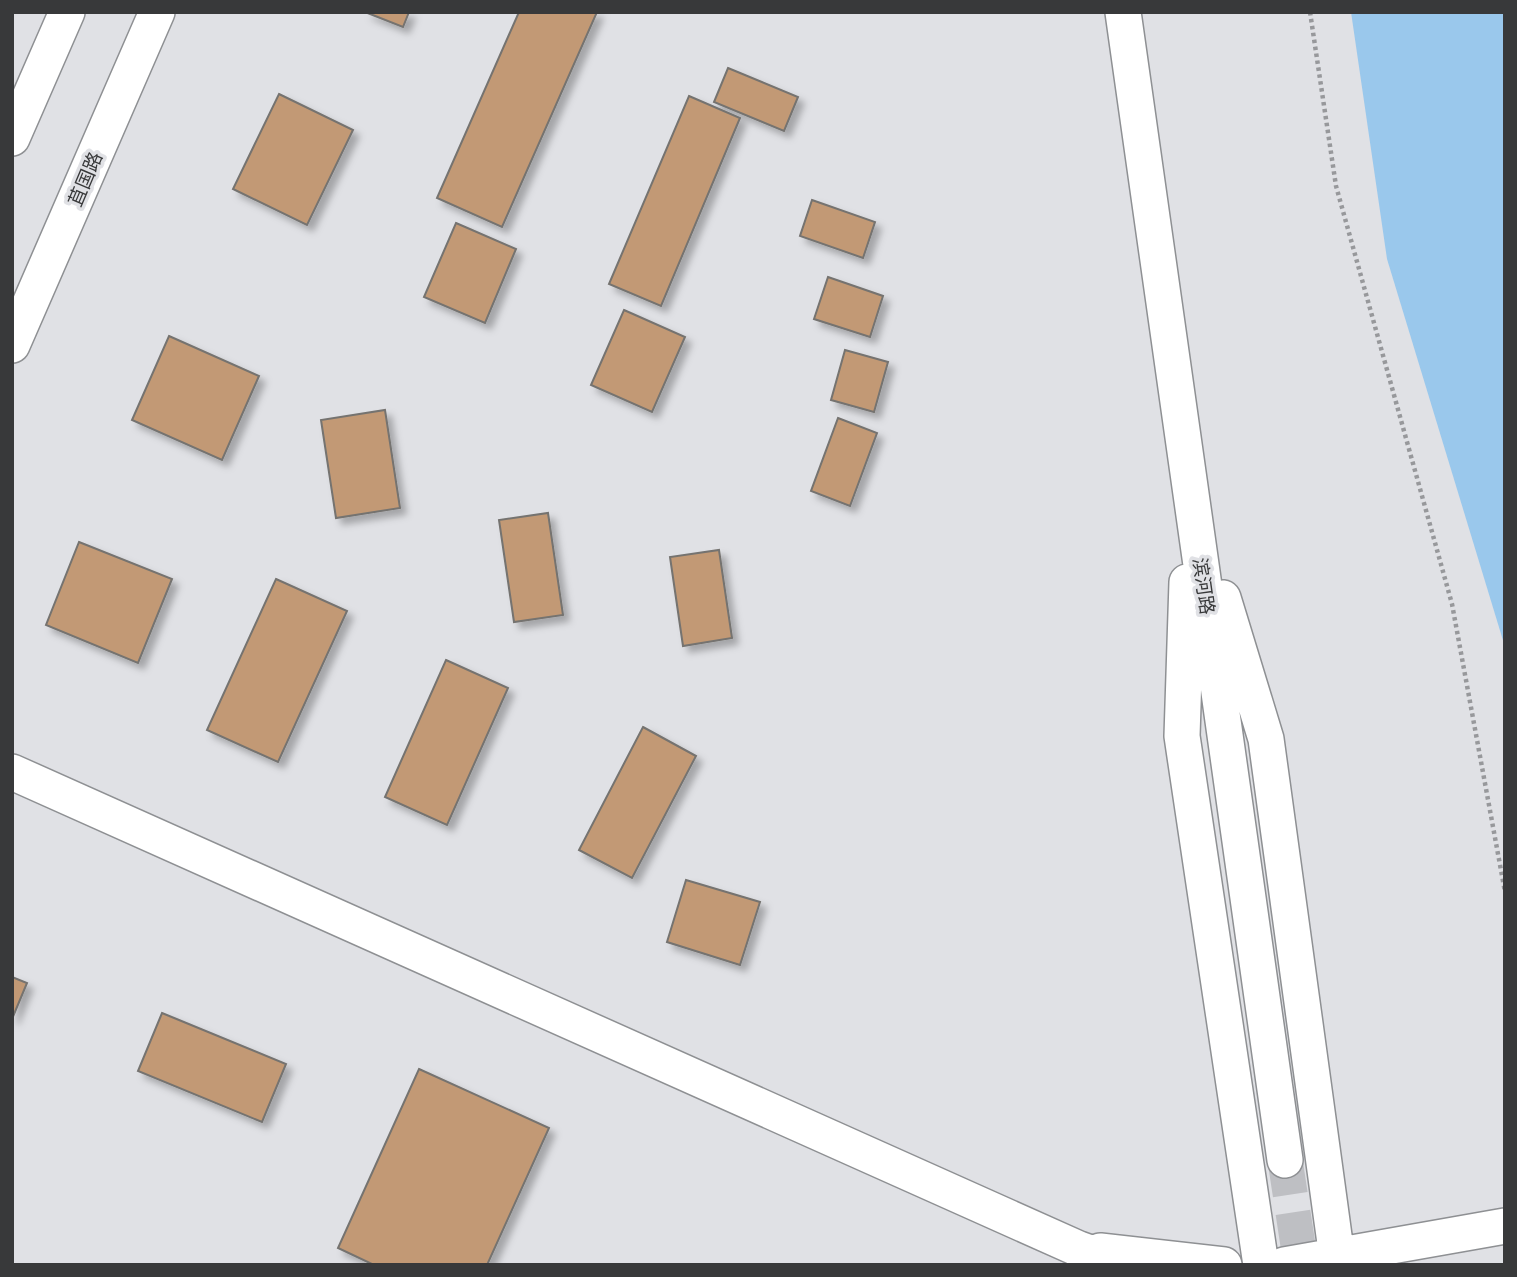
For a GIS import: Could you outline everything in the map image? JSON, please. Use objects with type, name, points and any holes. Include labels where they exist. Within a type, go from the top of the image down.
[{"type":"street","points":[[12,138],[67,12]]},
{"type":"street","name":"苴国路","points":[[12,345],[157,12]]},
{"type":"street","name":"滨河路","points":[[1123,12],[1285,1160]]},
{"type":"street","points":[[1190,487],[1266,739],[1338,1260]]},
{"type":"street","points":[[1190,487],[1182,736],[1261,1265]]},
{"type":"street","points":[[12,772],[1076,1257],[1124,1265]]},
{"type":"street","points":[[1284,1265],[1338,1260],[1501,1227]]},
{"type":"street","points":[[1076,1257],[1224,1265]]},
{"type":"path","points":[[1310,12],[1336,186],[1452,604],[1505,892]]},
{"type":"water","points":[[1351,12],[1505,12],[1505,647],[1387,259]]},
{"type":"building","points":[[365,12],[409,12],[403,27]]},
{"type":"building","points":[[519,12],[597,12],[502,227],[437,198]]},
{"type":"building","points":[[728,68],[798,97],[784,131],[714,102]]},
{"type":"building","points":[[279,94],[353,130],[307,225],[233,189]]},
{"type":"building","points":[[689,96],[740,118],[661,306],[609,284]]},
{"type":"building","points":[[812,200],[875,222],[863,258],[800,236]]},
{"type":"building","points":[[456,223],[516,249],[485,323],[424,297]]},
{"type":"building","points":[[828,277],[883,296],[870,337],[814,319]]},
{"type":"building","points":[[624,310],[685,337],[652,412],[591,385]]},
{"type":"building","points":[[169,336],[259,376],[222,460],[132,420]]},
{"type":"building","points":[[845,350],[888,362],[874,412],[831,400]]},
{"type":"building","points":[[385,410],[400,508],[336,518],[321,420]]},
{"type":"building","points":[[838,418],[877,433],[850,506],[811,491]]},
{"type":"building","points":[[548,513],[563,615],[514,622],[499,520]]},
{"type":"building","points":[[79,542],[172,579],[138,663],[46,625]]},
{"type":"building","points":[[719,550],[732,638],[683,646],[670,557]]},
{"type":"building","points":[[276,579],[347,611],[278,762],[207,730]]},
{"type":"building","points":[[446,660],[508,688],[447,825],[385,797]]},
{"type":"building","points":[[643,727],[696,756],[632,878],[579,850]]},
{"type":"building","points":[[686,880],[760,902],[740,965],[667,942]]},
{"type":"building","points":[[12,977],[27,983],[12,1019]]},
{"type":"building","points":[[162,1013],[286,1064],[262,1122],[138,1071]]},
{"type":"building","points":[[419,1069],[549,1128],[487,1265],[374,1265],[338,1248]]},
{"type":"tunnel","points":[[1285,1160],[1301,1265]]}]
